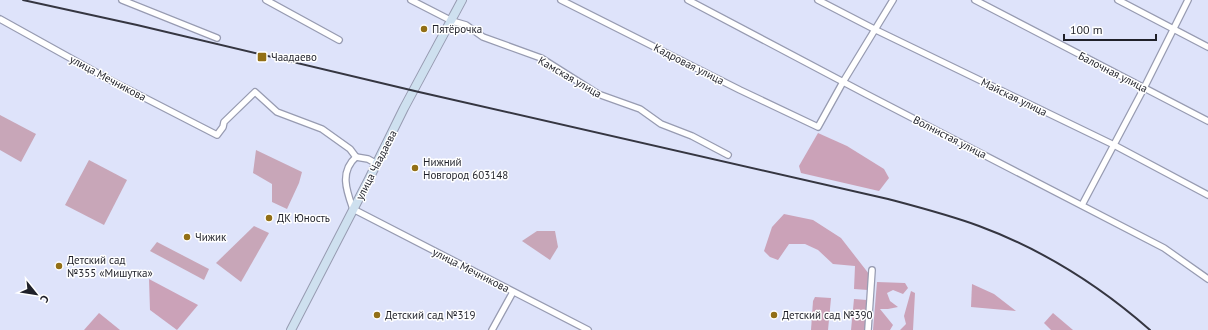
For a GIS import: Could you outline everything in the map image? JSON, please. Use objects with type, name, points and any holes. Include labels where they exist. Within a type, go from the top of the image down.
[{"type":"street","points":[[122,0],[217,38]]},
{"type":"street","points":[[266,0],[339,40]]},
{"type":"street","name":"Камская улица","points":[[411,0],[452,21],[466,25],[483,37],[541,58],[598,94],[640,109],[661,124],[692,136],[728,155]]},
{"type":"street","name":"улица Чаадаева","points":[[291,330],[377,164],[404,108],[462,0]]},
{"type":"street","name":"Кадровая улица","points":[[561,0],[740,90],[818,127],[843,82]]},
{"type":"street","name":"Волнистая улица","points":[[688,0],[1164,248],[1208,279]]},
{"type":"street","name":"Майская улица","points":[[818,0],[876,30],[1114,145],[1208,195]]},
{"type":"street","points":[[843,82],[893,0]]},
{"type":"street","name":"Балочная улица","points":[[975,0],[1208,121]]},
{"type":"street","points":[[1118,0],[1208,47]]},
{"type":"street","points":[[1082,205],[1144,88],[1188,0]]},
{"type":"street","name":"улица Мечникова","points":[[0,19],[108,79],[217,135],[223,127],[224,122],[255,92],[277,112],[322,129],[350,149],[356,157]]},
{"type":"street","points":[[353,209],[346,187],[345,178],[348,166],[356,157],[368,159],[377,164]]},
{"type":"street","name":"улица Мечникова","points":[[353,209],[588,330]]},
{"type":"street","points":[[868,330],[872,270]]},
{"type":"street","points":[[492,330],[512,292]]},
{"type":"shaded area","points":[[0,115],[36,134],[21,162],[0,150]]},
{"type":"shaded area","points":[[818,133],[847,146],[884,169],[889,178],[879,191],[801,173],[799,166]]},
{"type":"shaded area","points":[[256,150],[302,172],[299,183],[287,209],[272,202],[272,184],[253,173]]},
{"type":"shaded area","points":[[89,160],[127,180],[104,225],[65,205]]},
{"type":"shaded area","points":[[784,214],[813,220],[841,238],[869,274],[868,290],[854,289],[855,266],[833,264],[818,250],[805,244],[789,244],[778,260],[770,257],[764,251],[772,227]]},
{"type":"shaded area","points":[[254,226],[269,233],[241,282],[216,263]]},
{"type":"shaded area","points":[[537,231],[555,231],[558,247],[550,260],[522,241]]},
{"type":"shaded area","points":[[157,242],[209,269],[204,280],[150,251]]},
{"type":"shaded area","points":[[149,279],[198,305],[177,330],[150,310]]},
{"type":"shaded area","points":[[877,282],[905,283],[908,288],[903,294],[893,290],[887,293],[890,301],[898,307],[880,309],[893,325],[890,330],[873,330]]},
{"type":"shaded area","points":[[972,284],[994,294],[1016,311],[971,307]]},
{"type":"shaded area","points":[[911,291],[915,293],[913,330],[900,330],[906,324],[904,316]]},
{"type":"shaded area","points":[[815,297],[831,298],[828,330],[811,330],[813,301]]},
{"type":"shaded area","points":[[854,299],[867,300],[865,330],[851,330]]},
{"type":"shaded area","points":[[99,313],[120,330],[84,330]]},
{"type":"shaded area","points":[[1053,313],[1073,330],[1051,330],[1044,323]]},
{"type":"railway","points":[[23,0],[137,25],[419,92],[888,199],[934,211],[1002,235],[1047,257],[1111,298],[1150,330]]},
{"type":"place","name":"Пятёрочка","points":[[424,29]]},
{"type":"place","name":"Чаадаево","points":[[262,57]]},
{"type":"place","name":"Нижний Новгород 603148","points":[[415,168]]},
{"type":"place","name":"ДК Юность","points":[[269,218]]},
{"type":"place","name":"Чижик","points":[[187,237]]},
{"type":"place","name":"Детский сад №355 «Мишутка»","points":[[59,266]]},
{"type":"place","name":"Детский сад №319","points":[[377,315]]},
{"type":"place","name":"Детский сад №390","points":[[774,315]]}]
